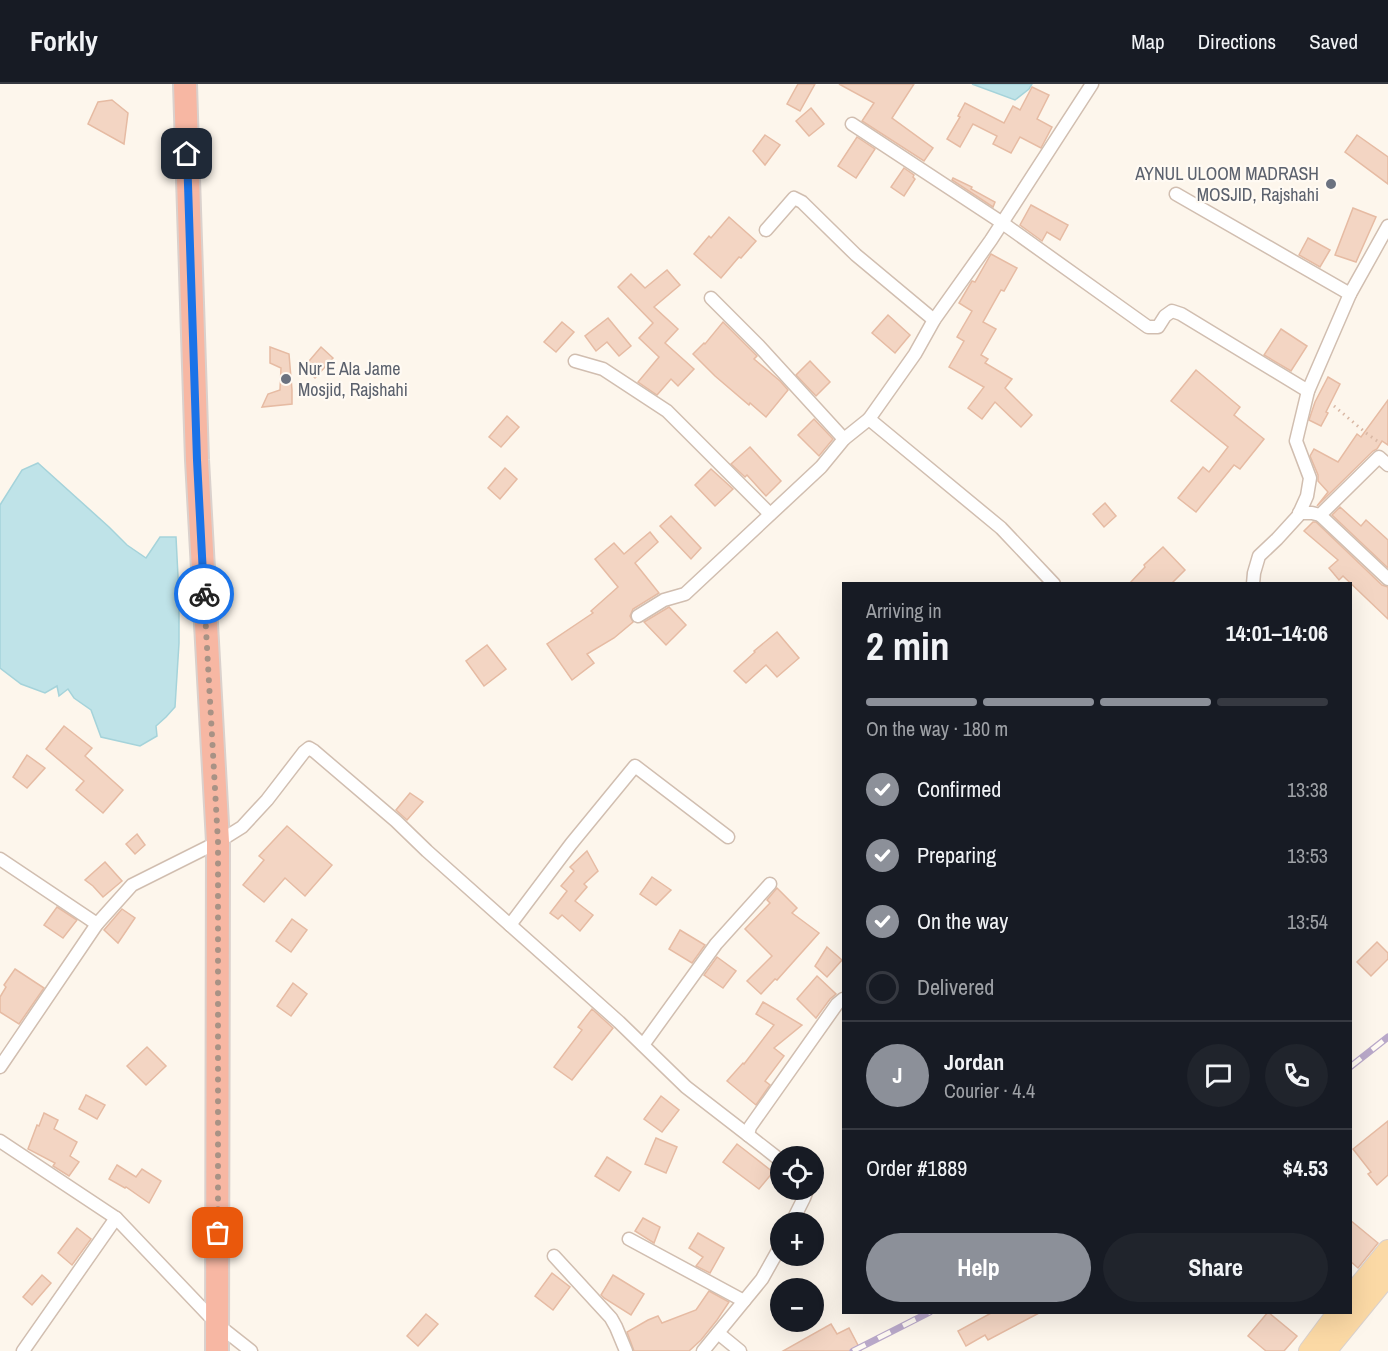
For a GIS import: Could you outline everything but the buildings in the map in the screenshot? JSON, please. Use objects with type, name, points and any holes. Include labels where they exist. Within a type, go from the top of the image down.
[{"type":"highway","points":[[185,84],[197,460],[218,842],[217,1351]]},
{"type":"main road","points":[[1352,1295],[1388,1250]]},
{"type":"main road","points":[[1326,1351],[1388,1275]]},
{"type":"main road","points":[[1309,1351],[1337,1314]]},
{"type":"street","points":[[638,616],[664,600],[685,594],[820,467],[844,439],[869,419],[915,354],[934,320],[991,240],[1092,84]]},
{"type":"street","points":[[852,124],[1001,222],[1148,327],[1158,327],[1165,316],[1172,311],[1181,314],[1308,391]]},
{"type":"street","points":[[1176,194],[1350,294]]},
{"type":"street","points":[[766,230],[794,198],[802,202],[856,255],[934,320]]},
{"type":"street","points":[[1253,582],[1259,555],[1277,539],[1299,513],[1307,496],[1310,478],[1296,441],[1308,391],[1350,294],[1388,226]]},
{"type":"street","points":[[711,298],[759,346],[844,439]]},
{"type":"street","points":[[575,362],[603,369],[667,411],[770,514]]},
{"type":"street","points":[[869,419],[1001,528],[1052,582]]},
{"type":"street","points":[[1320,515],[1384,461]]},
{"type":"street","points":[[1299,513],[1320,515],[1388,579]]},
{"type":"street","points":[[0,1067],[97,924],[132,885],[218,842],[242,827],[309,748],[369,797],[619,1022],[686,1087],[770,1152]]},
{"type":"street","points":[[510,925],[571,844],[635,766],[728,837]]},
{"type":"street","points":[[0,859],[97,924]]},
{"type":"street","points":[[643,1045],[716,944],[770,884]]},
{"type":"street","points":[[748,1135],[754,1121],[841,1004]]},
{"type":"street","points":[[0,1141],[116,1218],[218,1325],[251,1351]]},
{"type":"street","points":[[23,1351],[116,1218]]},
{"type":"street","points":[[629,1239],[744,1301]]},
{"type":"street","points":[[554,1256],[611,1318],[626,1351]]},
{"type":"street","points":[[703,1351],[762,1279],[770,1265]]},
{"type":"street","points":[[718,1333],[740,1351]]},
{"type":"path","points":[[1334,406],[1382,444],[1384,461]]},
{"type":"water","points":[[972,84],[1032,84],[1015,100]]},
{"type":"water","points":[[38,463],[127,545],[146,558],[160,537],[176,537],[179,643],[175,707],[156,726],[157,736],[140,746],[101,737],[91,710],[74,698],[68,689],[59,696],[57,686],[45,693],[21,684],[0,668],[0,505],[22,470]]},
{"type":"railway","points":[[1352,1065],[1388,1037]]},
{"type":"railway","points":[[853,1351],[926,1314]]},
{"type":"way so far","points":[[204,594],[218,842],[218,1233]]},
{"type":"place","name":"AYNUL ULOOM MADRASH MOSJID, Rajshahi","points":[[1331,184]]},
{"type":"place","name":"Nur E Ala Jame Mosjid, Rajshahi","points":[[286,379]]},
{"type":"route","points":[[187,154],[197,460],[204,594]]}]
